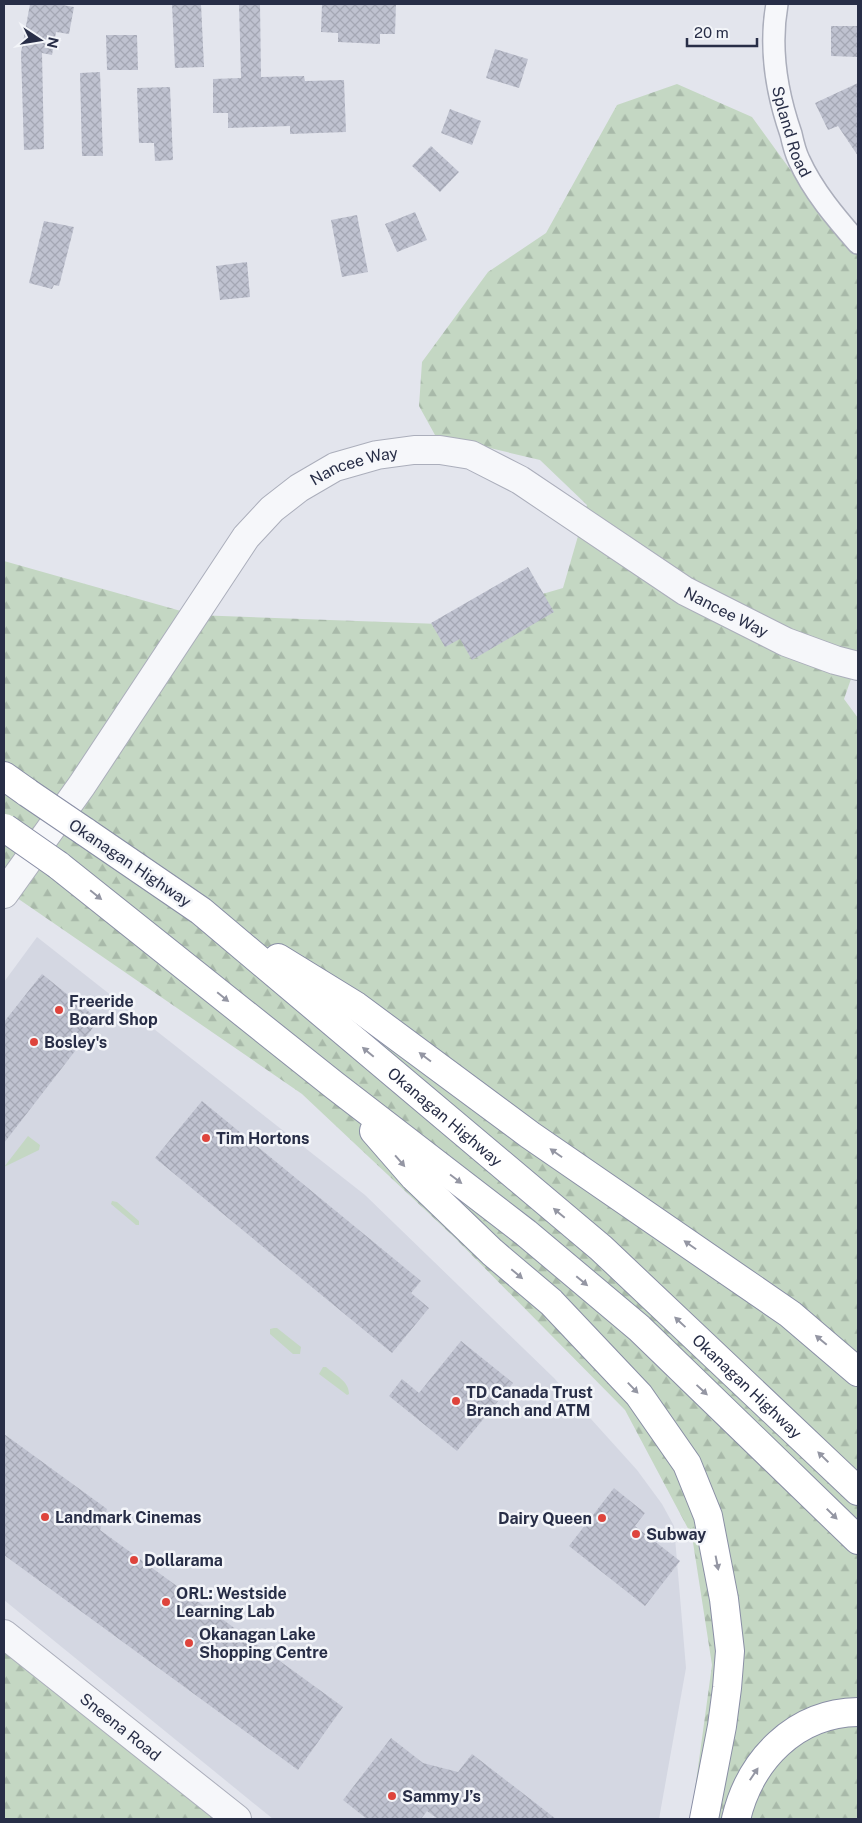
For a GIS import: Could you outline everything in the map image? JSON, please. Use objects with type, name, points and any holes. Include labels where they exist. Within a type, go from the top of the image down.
[{"type":"highway","name":"Okanagan Highway","points":[[4,776],[201,911],[600,1248],[858,1491]]},
{"type":"highway","name":"Okanagan Highway","points":[[4,827],[58,865],[334,1085],[526,1233],[639,1328],[858,1540]]},
{"type":"highway","points":[[201,911],[356,1006],[530,1134],[790,1314],[858,1372]]},
{"type":"highway","points":[[334,1085],[414,1176],[492,1252],[551,1302],[639,1394],[687,1464],[708,1516],[724,1599],[730,1651],[722,1726],[704,1819]]},
{"type":"highway","points":[[736,1819],[740,1802],[750,1779],[774,1747],[791,1734],[814,1721],[843,1712],[858,1712]]},
{"type":"street","name":"Spland Road","points":[[777,4],[773,27],[774,67],[781,106],[799,160],[828,208],[858,243]]},
{"type":"street","name":"Nancee Way","points":[[4,894],[82,785],[246,538],[272,509],[299,488],[335,467],[377,454],[414,450],[440,450],[470,455],[520,480],[685,590],[786,642],[835,660],[858,666]]},
{"type":"street","name":"Sneena Road","points":[[4,1634],[237,1819]]},
{"type":"shaded area","name":"Okanagan Lake Shopping Centre","points":[[37,937],[365,1195],[554,1378],[637,1470],[662,1504],[674,1526],[686,1668],[659,1819],[273,1819],[4,1600],[4,982]]},
{"type":"green space","points":[[677,84],[752,117],[842,241],[858,253],[858,659],[844,699],[858,718],[858,1819],[691,1819],[712,1665],[692,1536],[625,1410],[456,1239],[302,1094],[4,889],[4,561],[195,615],[440,624],[563,588],[587,505],[540,460],[435,435],[419,406],[422,362],[488,272],[546,233],[617,105]]},
{"type":"green space","points":[[28,1136],[40,1145],[39,1150],[4,1167]]},
{"type":"green space","points":[[112,1201],[117,1202],[139,1221],[139,1225],[136,1225],[111,1204]]},
{"type":"green space","points":[[277,1328],[301,1347],[300,1354],[293,1354],[270,1334],[270,1329]]},
{"type":"green space","points":[[323,1367],[326,1367],[347,1385],[349,1394],[347,1395],[319,1374]]},
{"type":"green space","points":[[4,1644],[241,1819],[4,1819]]},
{"type":"building","points":[[30,4],[57,4],[74,7],[69,34],[56,32],[52,55],[42,53],[44,149],[24,150],[21,53]]},
{"type":"building","points":[[172,4],[201,4],[204,67],[175,68]]},
{"type":"building","points":[[239,4],[260,4],[261,77],[304,76],[305,81],[344,80],[346,132],[290,134],[290,126],[228,128],[228,113],[213,113],[213,79],[241,78]]},
{"type":"building","points":[[322,4],[396,4],[395,34],[380,34],[380,44],[338,42],[338,33],[321,32]]},
{"type":"building","points":[[831,26],[858,26],[858,57],[831,56]]},
{"type":"building","points":[[106,35],[137,35],[138,70],[107,70]]},
{"type":"building","points":[[495,49],[528,59],[519,88],[486,78]]},
{"type":"building","points":[[100,72],[103,156],[82,156],[80,73]]},
{"type":"building","points":[[858,83],[858,156],[838,126],[828,130],[815,103]]},
{"type":"building","points":[[170,87],[173,160],[155,161],[154,143],[139,143],[137,88]]},
{"type":"building","points":[[450,109],[481,121],[472,145],[441,133]]},
{"type":"building","points":[[431,146],[459,172],[440,192],[412,166]]},
{"type":"building","points":[[415,212],[427,240],[397,252],[385,224]]},
{"type":"building","points":[[357,215],[368,272],[342,277],[331,220]]},
{"type":"building","points":[[44,221],[74,227],[59,286],[54,285],[52,289],[29,283]]},
{"type":"building","points":[[247,262],[250,297],[220,300],[216,266]]},
{"type":"building","points":[[528,567],[554,612],[472,660],[460,639],[445,647],[431,623]]},
{"type":"building","points":[[42,974],[99,1020],[4,1143],[4,1022]]},
{"type":"building","points":[[202,1101],[421,1281],[411,1293],[429,1308],[392,1353],[155,1158]]},
{"type":"building","name":"TD Canada Trust Branch and ATM","points":[[461,1341],[513,1383],[457,1451],[389,1396],[402,1379],[419,1393]]},
{"type":"building","name":"Okanagan Lake Shopping Centre","points":[[4,1434],[107,1509],[100,1530],[343,1707],[298,1770],[4,1555]]},
{"type":"building","points":[[614,1488],[645,1513],[635,1526],[680,1561],[645,1606],[569,1546]]},
{"type":"building","points":[[391,1738],[423,1763],[458,1772],[472,1754],[556,1819],[438,1819],[427,1811],[421,1819],[367,1819],[343,1800]]},
{"type":"place","name":"Freeride Board Shop","points":[[59,1010]]},
{"type":"place","name":"Bosley's","points":[[34,1042]]},
{"type":"place","name":"Tim Hortons","points":[[206,1138]]},
{"type":"place","name":"TD Canada Trust Branch and ATM","points":[[456,1401]]},
{"type":"place","name":"Landmark Cinemas","points":[[45,1517]]},
{"type":"place","name":"Dairy Queen","points":[[602,1518]]},
{"type":"place","name":"Subway","points":[[636,1534]]},
{"type":"place","name":"Dollarama","points":[[134,1560]]},
{"type":"place","name":"ORL: Westside Learning Lab","points":[[166,1602]]},
{"type":"place","name":"Okanagan Lake Shopping Centre","points":[[189,1643]]},
{"type":"place","name":"Sammy J’s","points":[[392,1796]]}]
